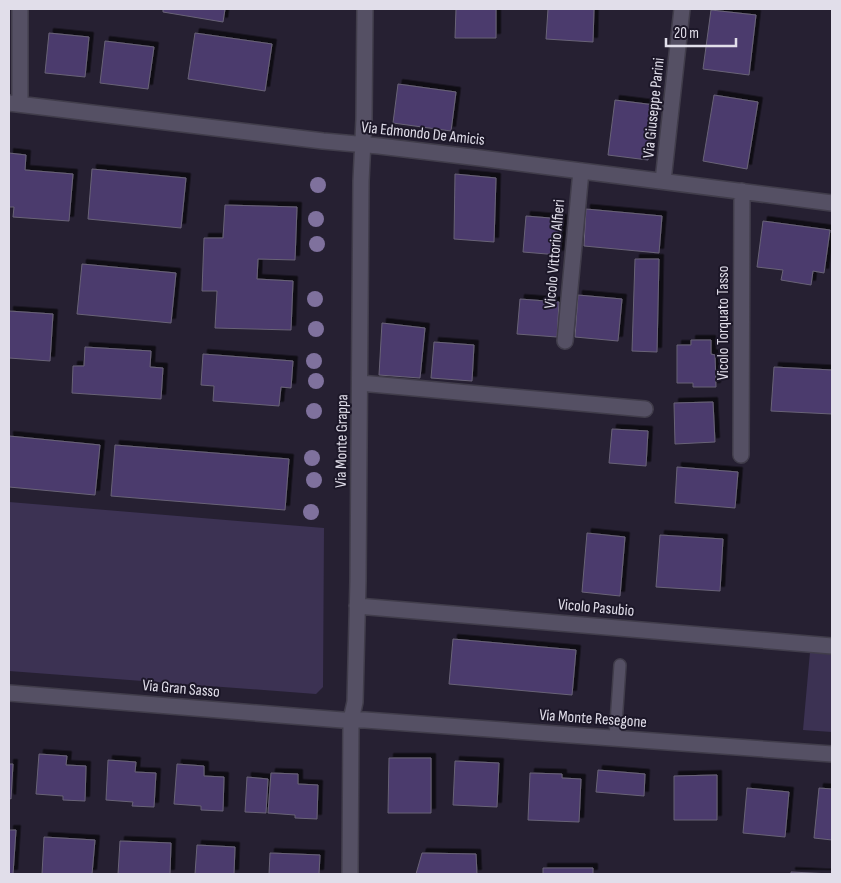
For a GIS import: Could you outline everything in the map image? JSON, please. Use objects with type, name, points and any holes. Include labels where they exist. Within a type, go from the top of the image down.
[{"type":"street","points":[[14,103],[20,9]]},
{"type":"street","name":"Via Monte Grappa","points":[[350,874],[351,720],[355,702],[357,606],[361,181],[365,9]]},
{"type":"street","name":"Via Giuseppe Parini","points":[[664,182],[682,9]]},
{"type":"street","name":"Via Edmondo De Amicis","points":[[14,103],[323,141],[480,158],[832,203]]},
{"type":"street","name":"Vicolo Vittorio Alfieri","points":[[566,341],[581,171]]},
{"type":"street","name":"Vicolo Torquato Tasso","points":[[741,455],[742,191]]},
{"type":"street","points":[[360,383],[645,409]]},
{"type":"street","name":"Vicolo Pasubio","points":[[357,606],[832,646]]},
{"type":"street","name":"Via Gran Sasso","points":[[9,693],[351,720]]},
{"type":"street","name":"Via Monte Resegone","points":[[351,720],[832,754]]},
{"type":"lane","points":[[615,738],[620,664]]},
{"type":"shaded area","points":[[9,502],[324,528],[323,687],[316,694],[9,671]]},
{"type":"shaded area","points":[[810,652],[832,654],[832,732],[803,730]]},
{"type":"building","points":[[163,9],[225,9],[223,22],[163,12]]},
{"type":"building","points":[[456,9],[496,9],[496,38],[455,38]]},
{"type":"building","points":[[548,9],[594,9],[593,42],[546,39]]},
{"type":"building","points":[[711,10],[756,15],[749,75],[703,69]]},
{"type":"building","points":[[49,33],[89,37],[85,77],[45,73]]},
{"type":"building","points":[[195,33],[272,44],[265,91],[188,79]]},
{"type":"building","points":[[105,41],[154,47],[148,89],[100,83]]},
{"type":"building","points":[[398,84],[456,92],[451,131],[393,123]]},
{"type":"building","points":[[714,95],[758,102],[747,169],[703,161]]},
{"type":"building","points":[[615,100],[655,105],[648,160],[608,155]]},
{"type":"building","points":[[9,153],[26,155],[25,170],[73,174],[69,221],[13,217],[14,207],[9,207]]},
{"type":"building","points":[[92,169],[186,178],[181,228],[88,219]]},
{"type":"building","points":[[455,174],[496,178],[494,242],[454,239]]},
{"type":"building","points":[[225,205],[297,207],[295,260],[258,259],[257,279],[293,281],[291,330],[215,328],[217,291],[202,291],[204,238],[223,238]]},
{"type":"building","points":[[586,209],[662,216],[659,253],[584,246]]},
{"type":"building","points":[[526,216],[562,219],[559,255],[523,252]]},
{"type":"building","points":[[763,221],[830,230],[824,273],[813,271],[811,285],[781,280],[783,270],[757,267]]},
{"type":"building","points":[[635,259],[659,259],[657,352],[632,351]]},
{"type":"building","points":[[82,264],[176,273],[171,323],[77,314]]},
{"type":"building","points":[[578,295],[622,299],[618,341],[575,337]]},
{"type":"building","points":[[520,299],[559,302],[557,337],[517,334]]},
{"type":"building","points":[[9,311],[53,314],[50,361],[9,358]]},
{"type":"building","points":[[382,323],[425,328],[420,378],[379,375]]},
{"type":"building","points":[[691,340],[711,340],[711,354],[715,355],[716,387],[693,387],[693,383],[677,383],[677,345],[691,345]]},
{"type":"building","points":[[434,342],[474,345],[472,381],[431,378]]},
{"type":"building","points":[[85,347],[151,351],[150,367],[163,368],[161,399],[72,393],[73,366],[84,366]]},
{"type":"building","points":[[203,354],[293,361],[291,388],[281,387],[279,406],[213,401],[214,386],[201,385]]},
{"type":"building","points":[[774,367],[832,370],[832,414],[771,411]]},
{"type":"building","points":[[713,402],[715,442],[675,444],[674,403]]},
{"type":"building","points":[[612,429],[648,431],[646,466],[609,463]]},
{"type":"building","points":[[9,436],[100,445],[95,495],[9,487]]},
{"type":"building","points":[[115,445],[289,459],[285,510],[111,496]]},
{"type":"building","points":[[677,467],[738,472],[735,508],[675,503]]},
{"type":"building","points":[[587,533],[625,537],[620,596],[582,592]]},
{"type":"building","points":[[660,535],[723,539],[720,591],[656,587]]},
{"type":"building","points":[[453,639],[576,650],[572,695],[449,684]]},
{"type":"building","points":[[39,754],[67,756],[66,765],[86,766],[85,801],[63,800],[63,796],[36,794]]},
{"type":"building","points":[[389,758],[431,758],[431,813],[388,813]]},
{"type":"building","points":[[108,760],[136,762],[135,772],[156,773],[154,807],[132,806],[133,802],[106,800]]},
{"type":"building","points":[[455,761],[499,763],[497,807],[453,805]]},
{"type":"building","points":[[9,764],[13,764],[11,799],[9,798]]},
{"type":"building","points":[[177,764],[204,766],[204,776],[224,777],[223,811],[201,810],[201,806],[174,804]]},
{"type":"building","points":[[598,770],[645,774],[644,796],[596,792]]},
{"type":"building","points":[[271,773],[298,774],[298,784],[318,785],[317,819],[295,818],[295,815],[268,813]]},
{"type":"building","points":[[530,773],[562,774],[562,778],[581,779],[579,822],[528,820]]},
{"type":"building","points":[[717,775],[717,820],[674,820],[674,776]]},
{"type":"building","points":[[247,777],[268,779],[266,813],[245,812]]},
{"type":"building","points":[[747,788],[789,792],[785,837],[743,833]]},
{"type":"building","points":[[819,788],[832,789],[832,840],[814,838]]},
{"type":"building","points":[[9,830],[16,830],[13,874],[9,874]]},
{"type":"building","points":[[44,837],[95,840],[92,874],[42,874]]},
{"type":"building","points":[[120,841],[171,843],[170,874],[118,874]]},
{"type":"building","points":[[197,845],[235,847],[234,874],[195,874]]},
{"type":"building","points":[[270,853],[320,855],[319,874],[269,874]]},
{"type":"building","points":[[422,853],[476,854],[477,874],[416,874]]},
{"type":"building","points":[[543,868],[593,868],[593,874],[543,874]]},
{"type":"building","points":[[791,872],[832,874],[791,874]]}]
